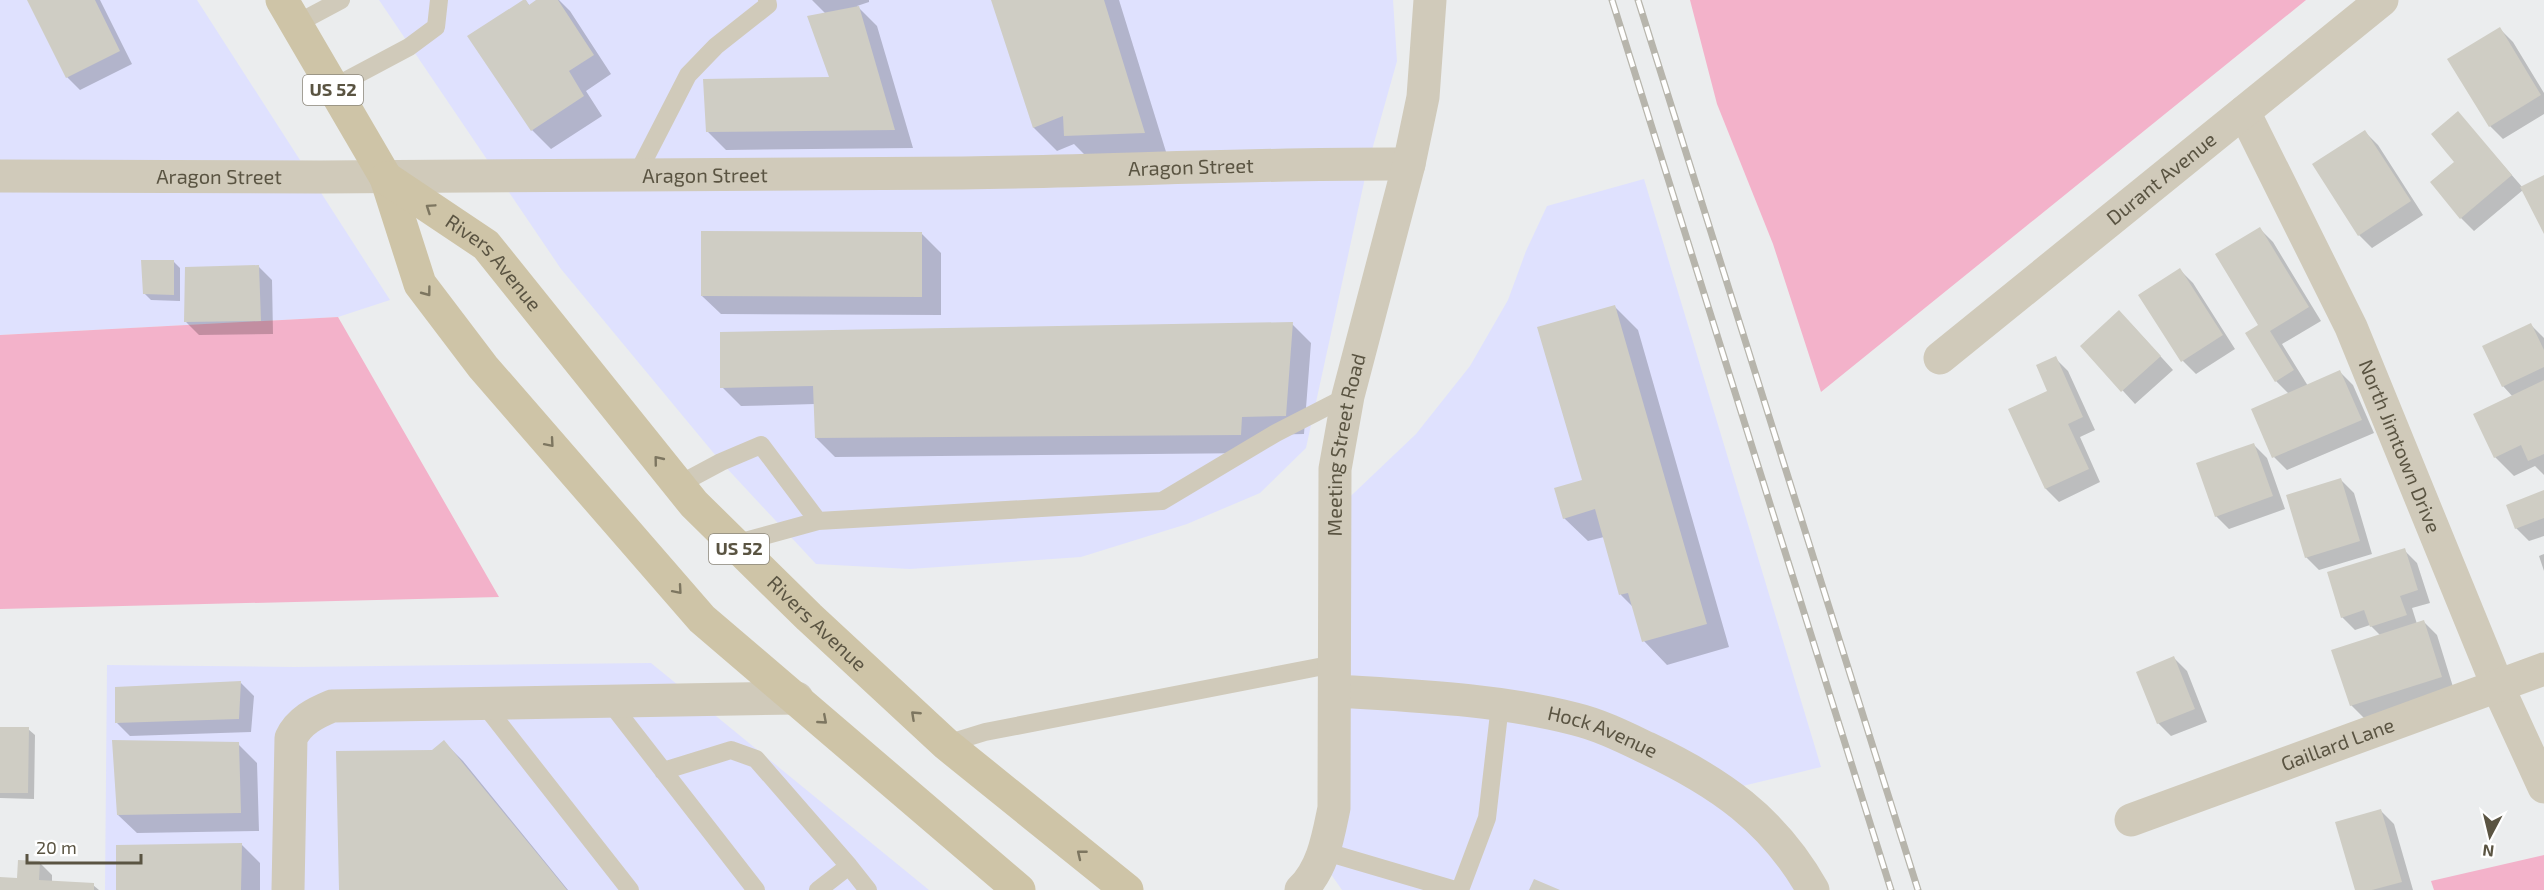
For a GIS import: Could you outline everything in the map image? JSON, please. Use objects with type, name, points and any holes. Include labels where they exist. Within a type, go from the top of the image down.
[{"type":"main road","name":"Rivers Avenue","points":[[289,12],[386,178],[420,284],[483,366],[702,619],[1019,890]]},
{"type":"main road","name":"Rivers Avenue","points":[[386,178],[486,245],[678,485],[734,544],[946,744],[1127,890]]},
{"type":"street","name":"Meeting Street Road","points":[[1301,890],[1313,875],[1323,851],[1334,808],[1335,469],[1348,396],[1409,164],[1423,97],[1430,0]]},
{"type":"street","name":"Durant Avenue","points":[[1940,358],[2382,0]]},
{"type":"street","name":"North Jimtown Drive","points":[[2244,112],[2351,327],[2498,687],[2544,787]]},
{"type":"street","name":"Aragon Street","points":[[0,176],[386,178],[636,176],[1022,172],[1282,164],[1409,164]]},
{"type":"street","name":"Gaillard Lane","points":[[2131,820],[2544,669]]},
{"type":"street","name":"Hock Avenue","points":[[1335,677],[1575,719],[1614,732],[1686,766],[1726,790],[1762,821],[1791,854],[1813,890]]},
{"type":"street","points":[[288,890],[291,738],[295,730],[316,712],[332,706],[797,698]]},
{"type":"lane","points":[[289,12],[341,0]]},
{"type":"lane","points":[[332,88],[409,47],[436,27],[439,0]]},
{"type":"lane","points":[[636,176],[688,75],[716,46],[768,5],[766,0]]},
{"type":"lane","points":[[734,544],[818,520],[1162,501],[1276,433],[1348,396]]},
{"type":"lane","points":[[678,485],[761,445],[818,520]]},
{"type":"lane","points":[[946,744],[986,732],[1335,677]]},
{"type":"lane","points":[[609,701],[756,890]]},
{"type":"lane","points":[[483,703],[630,890]]},
{"type":"lane","points":[[1460,890],[1487,818],[1500,705]]},
{"type":"lane","points":[[663,771],[731,750],[756,759],[868,890]]},
{"type":"lane","points":[[1323,851],[1455,890]]},
{"type":"lane","points":[[818,890],[849,866]]},
{"type":"shaded area","points":[[0,0],[197,0],[390,300],[338,317],[0,335]]},
{"type":"shaded area","points":[[379,0],[1393,0],[1397,61],[1368,164],[1306,448],[1260,493],[1187,524],[1081,557],[910,569],[816,564],[721,462],[561,269]]},
{"type":"shaded area","points":[[1690,0],[2306,0],[1821,392],[1773,244],[1717,104]]},
{"type":"shaded area","points":[[1644,179],[1821,767],[1726,790],[1813,890],[1342,890],[1321,860],[1334,512],[1416,434],[1470,366],[1508,300],[1526,251],[1547,206]]},
{"type":"shaded area","points":[[338,317],[499,597],[0,609],[0,335]]},
{"type":"shaded area","points":[[651,663],[929,890],[105,890],[107,665],[294,667]]},
{"type":"shaded area","points":[[2544,855],[2544,890],[2434,890],[2431,881]]},
{"type":"building","points":[[27,0],[95,0],[120,51],[66,78]]},
{"type":"building","points":[[526,0],[529,5],[536,0],[558,0],[594,55],[569,71],[584,96],[531,131],[467,36]]},
{"type":"building","points":[[991,0],[1104,0],[1145,133],[1064,136],[1063,116],[1033,128]]},
{"type":"building","points":[[859,6],[895,130],[706,132],[703,79],[829,77],[807,16]]},
{"type":"building","points":[[2500,27],[2541,95],[2489,127],[2447,59]]},
{"type":"building","points":[[2458,111],[2512,175],[2460,219],[2430,182],[2454,162],[2431,134]]},
{"type":"building","points":[[2365,130],[2411,201],[2358,236],[2312,164]]},
{"type":"building","points":[[2544,175],[2544,234],[2520,187]]},
{"type":"building","points":[[2260,227],[2309,307],[2270,331],[2294,370],[2275,382],[2245,333],[2258,325],[2215,254]]},
{"type":"building","points":[[701,231],[922,232],[922,297],[701,296]]},
{"type":"building","points":[[141,260],[174,260],[174,295],[143,294]]},
{"type":"building","points":[[259,265],[261,321],[184,322],[185,267]]},
{"type":"building","points":[[2180,268],[2223,335],[2181,362],[2138,295]]},
{"type":"building","points":[[1615,305],[1707,624],[1642,642],[1628,593],[1619,595],[1595,509],[1563,519],[1554,488],[1582,480],[1537,327]]},
{"type":"building","points":[[2119,310],[2161,356],[2121,392],[2080,346]]},
{"type":"building","points":[[1293,322],[1286,416],[1242,417],[1241,435],[815,438],[813,386],[720,388],[720,332]]},
{"type":"building","points":[[2531,323],[2544,350],[2544,367],[2502,387],[2482,346]]},
{"type":"building","points":[[2056,356],[2083,417],[2068,424],[2089,469],[2045,489],[2008,409],[2047,391],[2036,365]]},
{"type":"building","points":[[2340,370],[2362,420],[2272,458],[2251,409]]},
{"type":"building","points":[[2544,380],[2544,454],[2528,461],[2521,445],[2494,458],[2473,414]]},
{"type":"building","points":[[2254,443],[2273,496],[2215,517],[2196,463]]},
{"type":"building","points":[[2341,478],[2360,541],[2305,558],[2286,495]]},
{"type":"building","points":[[2544,490],[2544,518],[2515,529],[2506,505]]},
{"type":"building","points":[[2405,548],[2418,590],[2400,596],[2407,615],[2370,627],[2364,610],[2341,618],[2327,572]]},
{"type":"building","points":[[2424,620],[2442,677],[2350,706],[2331,650]]},
{"type":"building","points":[[2174,656],[2195,709],[2157,724],[2136,672]]},
{"type":"building","points":[[241,681],[239,719],[115,723],[115,687]]},
{"type":"building","points":[[0,727],[29,727],[28,793],[0,793]]},
{"type":"building","points":[[112,740],[239,742],[241,813],[117,815]]},
{"type":"building","points":[[444,740],[567,890],[339,890],[336,751],[432,750]]},
{"type":"building","points":[[2381,809],[2402,882],[2372,890],[2355,890],[2335,822]]},
{"type":"building","points":[[242,843],[241,890],[116,890],[116,845]]},
{"type":"building","points":[[18,860],[40,861],[39,880],[94,883],[94,890],[0,890],[0,877],[17,878]]},
{"type":"building","points":[[1534,879],[1560,890],[1529,890]]},
{"type":"railway","points":[[1612,0],[1891,890]]},
{"type":"railway","points":[[1638,0],[1918,890]]}]
